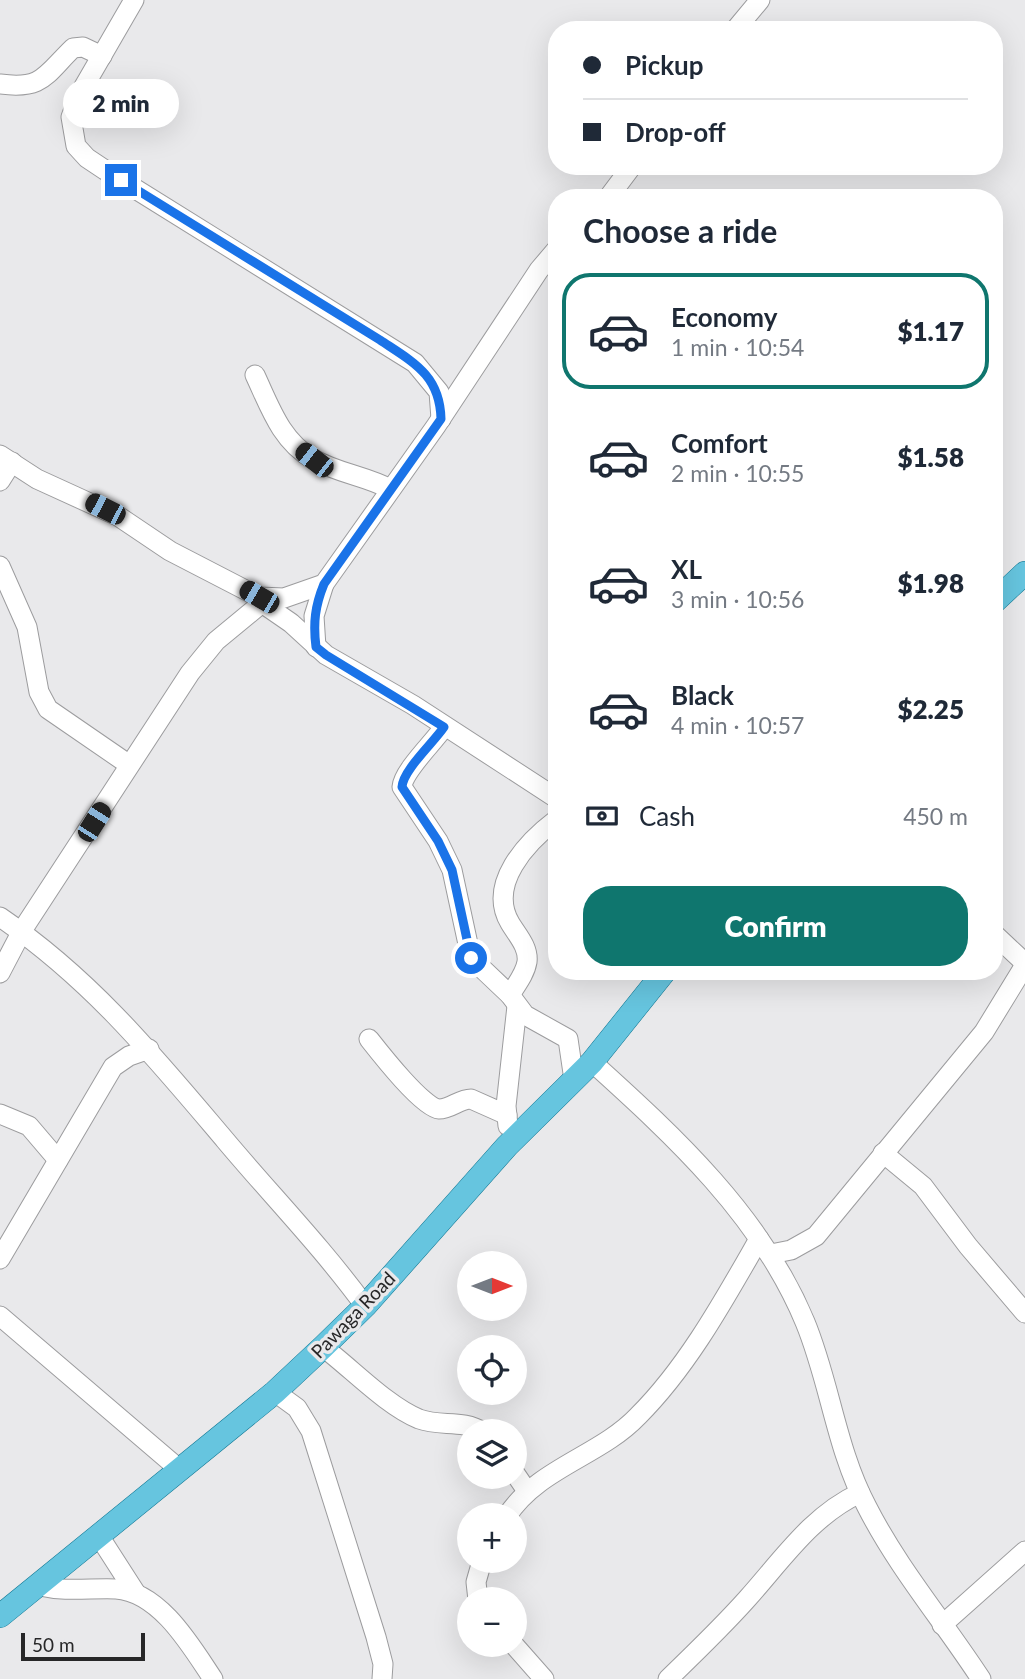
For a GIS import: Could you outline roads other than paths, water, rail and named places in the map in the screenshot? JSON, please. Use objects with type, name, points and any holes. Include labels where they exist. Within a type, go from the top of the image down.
[{"type":"main road","points":[[1003,594],[1025,573]]},
{"type":"main road","name":"Pawaga Road","points":[[0,1616],[275,1392],[323,1347],[365,1306],[507,1146],[592,1062],[658,980]]},
{"type":"street","points":[[134,0],[79,95],[71,117],[76,146],[88,158],[415,363],[439,393],[441,419]]},
{"type":"street","points":[[742,21],[760,0]]},
{"type":"street","points":[[0,84],[23,86],[41,82],[73,48],[83,47],[102,56]]},
{"type":"street","points":[[316,647],[314,616],[324,584],[441,419],[548,259]]},
{"type":"street","points":[[256,375],[275,419],[289,441],[314,460],[373,480],[390,489]]},
{"type":"street","points":[[0,481],[6,458],[37,479],[118,516],[170,551],[260,600],[291,623],[316,647],[548,793]]},
{"type":"street","points":[[0,566],[27,627],[39,692],[48,709],[128,764]]},
{"type":"street","points":[[0,973],[22,932],[68,865],[128,764],[208,649],[260,600],[284,598],[324,584]]},
{"type":"street","points":[[444,727],[434,744],[405,775],[402,787],[433,833],[452,870],[471,958],[525,1015],[568,1039],[574,1080]]},
{"type":"street","points":[[507,1146],[513,1001],[527,962],[524,945],[505,914],[506,881],[534,838],[548,827]]},
{"type":"street","points":[[0,916],[93,991],[149,1049],[324,1250],[365,1306]]},
{"type":"street","points":[[765,1247],[791,1250],[816,1236],[984,1032],[1025,964],[1003,943]]},
{"type":"street","points":[[369,1039],[390,1067],[430,1106],[441,1108],[471,1100],[507,1115]]},
{"type":"street","points":[[0,1259],[113,1067],[129,1056],[149,1049]]},
{"type":"street","points":[[592,1062],[704,1168],[765,1247],[806,1325],[834,1424],[860,1493],[879,1528],[942,1625],[981,1679]]},
{"type":"street","points":[[0,1114],[29,1126],[58,1160]]},
{"type":"street","points":[[883,1153],[923,1186],[968,1246],[1025,1313]]},
{"type":"street","points":[[517,1503],[527,1491],[638,1417],[684,1360],[765,1247]]},
{"type":"street","points":[[0,1316],[179,1469]]},
{"type":"street","points":[[323,1347],[415,1417],[434,1423],[457,1424]]},
{"type":"street","points":[[275,1392],[297,1408],[312,1431],[376,1637],[383,1664],[382,1679]]},
{"type":"street","points":[[668,1679],[719,1630],[810,1528],[838,1505],[860,1493]]},
{"type":"street","points":[[99,1536],[135,1592],[163,1615],[213,1679]]},
{"type":"street","points":[[942,1625],[1025,1551]]},
{"type":"street","points":[[40,1586],[59,1590],[113,1589],[135,1592]]},
{"type":"street","points":[[525,1657],[544,1679]]}]
